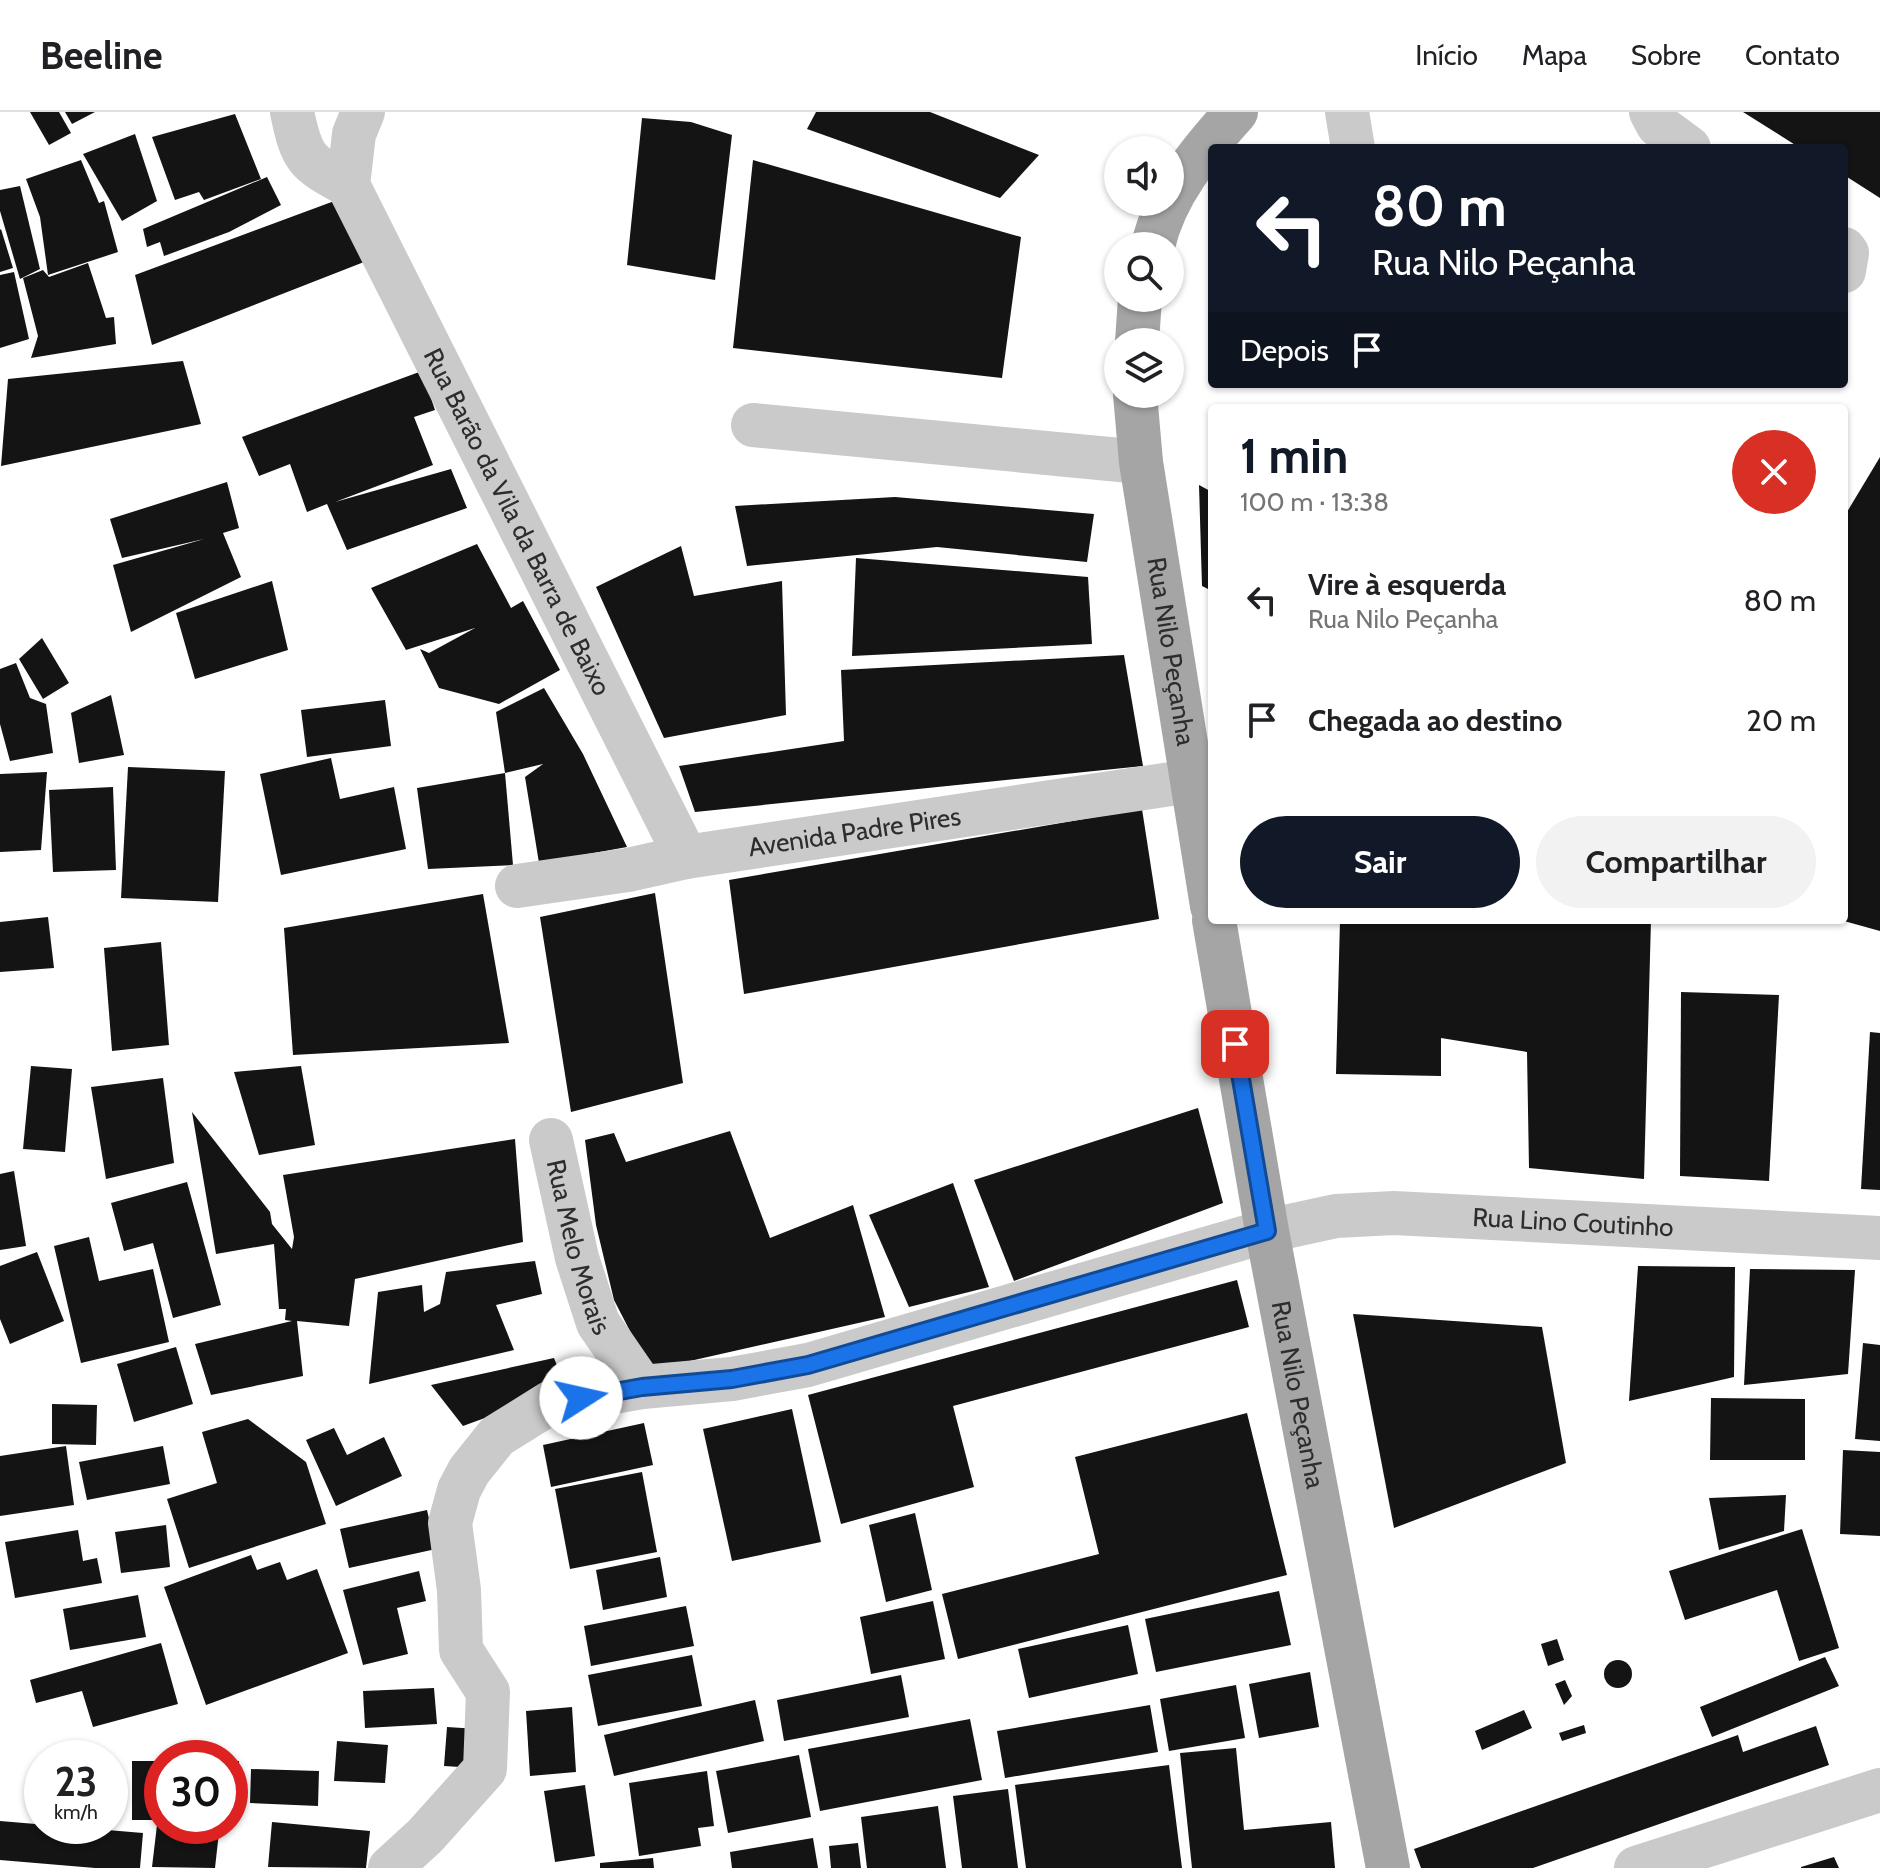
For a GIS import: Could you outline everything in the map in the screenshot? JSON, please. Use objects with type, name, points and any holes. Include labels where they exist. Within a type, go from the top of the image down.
[{"type":"main road","points":[[1156,232],[1193,159],[1236,112]]},
{"type":"main road","name":"Rua Nilo Peçanha","points":[[1136,408],[1141,462],[1208,882]]},
{"type":"main road","name":"Rua Nilo Peçanha","points":[[1215,924],[1267,1231],[1388,1868]]},
{"type":"street","points":[[292,112],[299,143],[313,165],[348,185],[354,134],[363,112]]},
{"type":"street","points":[[1347,112],[1352,144]]},
{"type":"street","points":[[1651,112],[1658,125],[1684,144]]},
{"type":"street","name":"Rua Barão da Vila da Barra de Baixo","points":[[348,185],[686,857]]},
{"type":"street","points":[[753,425],[1141,462]]},
{"type":"street","name":"Avenida Padre Pires","points":[[517,886],[628,870],[686,857],[1191,781]]},
{"type":"street","name":"Rua Melo Morais","points":[[551,1140],[577,1258],[598,1323],[642,1387]]},
{"type":"street","name":"Rua Lino Coutinho","points":[[390,1868],[425,1836],[485,1769],[488,1692],[461,1650],[459,1590],[450,1523],[459,1490],[469,1471],[497,1436],[550,1403],[642,1387],[732,1379],[808,1365],[1267,1231],[1336,1216],[1394,1213],[1880,1238]]},
{"type":"street","points":[[1636,1868],[1880,1790]]},
{"type":"building","points":[[30,112],[59,112],[71,133],[49,145]]},
{"type":"building","points":[[65,112],[95,112],[72,124]]},
{"type":"building","points":[[816,112],[930,112],[1039,155],[1000,198],[807,129]]},
{"type":"building","points":[[1743,112],[1880,112],[1880,198],[1848,178],[1848,144],[1794,144]]},
{"type":"building","points":[[235,114],[261,179],[204,200],[199,192],[175,200],[152,137]]},
{"type":"building","points":[[642,118],[691,122],[732,135],[715,280],[627,265]]},
{"type":"building","points":[[135,134],[157,201],[122,221],[83,154]]},
{"type":"building","points":[[81,160],[99,203],[104,201],[118,252],[48,275],[40,217],[26,179]]},
{"type":"building","points":[[753,160],[1021,237],[1002,378],[733,348]]},
{"type":"building","points":[[267,177],[281,205],[229,232],[164,256],[160,242],[147,247],[143,229]]},
{"type":"building","points":[[20,186],[40,269],[20,279],[0,211],[0,190]]},
{"type":"building","points":[[337,200],[364,262],[152,345],[135,275]]},
{"type":"building","points":[[0,230],[13,268],[0,272]]},
{"type":"building","points":[[88,263],[106,318],[114,317],[116,344],[31,358],[38,336],[23,278],[43,270],[49,277]]},
{"type":"building","points":[[14,272],[29,339],[0,348],[0,275]]},
{"type":"building","points":[[183,361],[201,424],[1,466],[8,379]]},
{"type":"building","points":[[422,371],[435,410],[414,417],[433,465],[335,502],[451,469],[467,508],[347,550],[327,504],[307,512],[290,464],[259,476],[242,437]]},
{"type":"building","points":[[1880,457],[1880,931],[1848,922],[1848,510]]},
{"type":"building","points":[[227,482],[239,528],[223,533],[241,577],[131,632],[113,565],[204,539],[122,558],[110,519]]},
{"type":"building","points":[[1199,485],[1208,490],[1208,589],[1202,586]]},
{"type":"building","points":[[895,497],[1094,514],[1087,562],[937,547],[747,566],[735,506]]},
{"type":"building","points":[[477,544],[511,608],[523,601],[560,670],[499,704],[439,688],[420,649],[429,653],[475,628],[406,650],[371,588]]},
{"type":"building","points":[[681,546],[694,596],[782,581],[786,715],[664,738],[596,587]]},
{"type":"building","points":[[856,558],[1088,577],[1092,644],[852,656]]},
{"type":"building","points":[[272,581],[288,650],[195,679],[176,613]]},
{"type":"building","points":[[42,638],[69,683],[43,699],[19,659]]},
{"type":"building","points":[[1124,655],[1143,766],[695,812],[679,766],[844,741],[841,670]]},
{"type":"building","points":[[16,663],[30,698],[46,704],[53,753],[10,761],[0,724],[0,669]]},
{"type":"building","points":[[544,688],[583,754],[627,847],[539,863],[525,777],[543,764],[505,773],[496,712]]},
{"type":"building","points":[[111,695],[124,755],[79,763],[71,713]]},
{"type":"building","points":[[385,700],[391,746],[307,757],[301,710]]},
{"type":"building","points":[[331,758],[340,799],[394,787],[406,849],[281,875],[260,774]]},
{"type":"building","points":[[128,767],[225,771],[218,902],[121,898]]},
{"type":"building","points":[[47,772],[41,850],[0,852],[0,774]]},
{"type":"building","points":[[505,773],[513,865],[428,869],[417,788]]},
{"type":"building","points":[[113,787],[116,870],[53,872],[49,790]]},
{"type":"building","points":[[1142,809],[1159,919],[744,994],[729,880]]},
{"type":"building","points":[[655,893],[683,1083],[571,1112],[540,917]]},
{"type":"building","points":[[483,894],[509,1043],[293,1055],[284,928]]},
{"type":"building","points":[[48,917],[54,968],[0,972],[0,922]]},
{"type":"building","points":[[1340,924],[1651,924],[1644,1179],[1529,1168],[1527,1052],[1441,1038],[1441,1076],[1336,1074]]},
{"type":"building","points":[[161,942],[169,1045],[112,1051],[104,948]]},
{"type":"building","points":[[1681,992],[1779,995],[1769,1181],[1680,1176]]},
{"type":"building","points":[[1870,1032],[1880,1033],[1880,1190],[1861,1189]]},
{"type":"building","points":[[31,1066],[72,1069],[65,1152],[23,1149]]},
{"type":"building","points":[[301,1066],[315,1145],[259,1155],[234,1072]]},
{"type":"building","points":[[163,1078],[174,1163],[106,1179],[91,1087]]},
{"type":"building","points":[[1198,1108],[1223,1203],[1014,1281],[974,1180]]},
{"type":"building","points":[[192,1112],[270,1212],[272,1224],[292,1249],[294,1237],[283,1175],[515,1139],[523,1242],[355,1279],[349,1326],[297,1321],[303,1376],[211,1395],[195,1344],[292,1321],[285,1320],[286,1309],[279,1309],[274,1244],[216,1254]]},
{"type":"building","points":[[730,1131],[770,1238],[853,1205],[885,1317],[650,1370],[614,1300],[596,1225],[585,1140],[614,1133],[626,1162]]},
{"type":"building","points":[[14,1171],[26,1246],[0,1250],[0,1174]]},
{"type":"building","points":[[187,1182],[221,1305],[173,1318],[153,1243],[124,1251],[111,1203]]},
{"type":"building","points":[[953,1183],[989,1287],[909,1307],[869,1215]]},
{"type":"building","points":[[89,1237],[99,1281],[153,1269],[169,1342],[81,1363],[54,1246]]},
{"type":"building","points":[[37,1252],[64,1321],[10,1344],[0,1319],[0,1266]]},
{"type":"building","points":[[535,1261],[542,1294],[496,1305],[514,1350],[369,1384],[378,1292],[422,1285],[424,1312],[440,1304],[446,1272]]},
{"type":"building","points":[[1638,1266],[1735,1267],[1734,1377],[1629,1401]]},
{"type":"building","points":[[1750,1269],[1855,1270],[1848,1374],[1744,1385]]},
{"type":"building","points":[[1237,1280],[1249,1327],[953,1406],[974,1487],[841,1524],[808,1395]]},
{"type":"building","points":[[1353,1314],[1542,1327],[1566,1463],[1394,1528]]},
{"type":"building","points":[[1863,1343],[1880,1345],[1880,1441],[1855,1439]]},
{"type":"building","points":[[176,1347],[193,1404],[134,1422],[117,1364]]},
{"type":"building","points":[[554,1358],[566,1388],[463,1426],[431,1385]]},
{"type":"building","points":[[1711,1398],[1805,1399],[1805,1460],[1710,1460]]},
{"type":"building","points":[[52,1404],[97,1405],[96,1445],[52,1444]]},
{"type":"building","points":[[792,1409],[821,1542],[732,1561],[703,1429]]},
{"type":"building","points":[[1247,1413],[1287,1575],[958,1659],[942,1594],[1099,1554],[1075,1457]]},
{"type":"building","points":[[248,1419],[306,1462],[326,1524],[189,1568],[167,1499],[217,1483],[202,1432]]},
{"type":"building","points":[[644,1423],[653,1465],[551,1487],[543,1445]]},
{"type":"building","points":[[334,1428],[347,1455],[384,1437],[402,1476],[336,1506],[306,1440]]},
{"type":"building","points":[[66,1446],[74,1505],[0,1516],[0,1456]]},
{"type":"building","points":[[163,1446],[170,1484],[87,1500],[79,1462]]},
{"type":"building","points":[[1843,1450],[1880,1452],[1880,1536],[1840,1534]]},
{"type":"building","points":[[642,1472],[657,1552],[570,1569],[555,1489]]},
{"type":"building","points":[[1786,1495],[1784,1531],[1719,1550],[1709,1498]]},
{"type":"building","points":[[427,1510],[436,1549],[349,1568],[340,1529]]},
{"type":"building","points":[[915,1513],[932,1590],[886,1602],[869,1525]]},
{"type":"building","points":[[166,1525],[170,1567],[121,1573],[115,1532]]},
{"type":"building","points":[[1802,1529],[1839,1648],[1799,1661],[1777,1590],[1685,1620],[1669,1571]]},
{"type":"building","points":[[78,1530],[83,1561],[97,1558],[102,1583],[15,1598],[5,1542]]},
{"type":"building","points":[[251,1555],[257,1570],[280,1562],[287,1580],[317,1569],[348,1653],[206,1705],[164,1587]]},
{"type":"building","points":[[660,1557],[667,1597],[603,1610],[596,1570]]},
{"type":"building","points":[[419,1571],[426,1601],[397,1608],[408,1654],[363,1665],[343,1590]]},
{"type":"building","points":[[1279,1591],[1291,1645],[1156,1672],[1145,1619]]},
{"type":"building","points":[[138,1595],[146,1637],[70,1650],[63,1609]]},
{"type":"building","points":[[933,1601],[945,1659],[871,1674],[860,1617]]},
{"type":"building","points":[[686,1606],[694,1646],[591,1666],[584,1626]]},
{"type":"building","points":[[1128,1625],[1138,1674],[1029,1698],[1018,1649]]},
{"type":"building","points":[[1557,1639],[1564,1660],[1548,1666],[1541,1644]]},
{"type":"building","points":[[161,1643],[178,1704],[93,1727],[82,1691],[36,1703],[30,1680]]},
{"type":"building","points":[[692,1655],[702,1706],[598,1726],[588,1675]]},
{"type":"building","points":[[1825,1657],[1839,1686],[1712,1737],[1700,1707]]},
{"type":"building","points":[[1618,1660],[1628,1664],[1632,1674],[1628,1684],[1618,1688],[1608,1684],[1604,1674],[1608,1664]]},
{"type":"building","points":[[1310,1672],[1319,1727],[1259,1738],[1249,1684]]},
{"type":"building","points":[[901,1675],[909,1717],[784,1741],[777,1700]]},
{"type":"building","points":[[1565,1680],[1572,1696],[1564,1705],[1555,1684]]},
{"type":"building","points":[[1236,1685],[1245,1738],[1169,1751],[1160,1699]]},
{"type":"building","points":[[434,1688],[437,1724],[365,1728],[363,1691]]},
{"type":"building","points":[[755,1700],[764,1741],[614,1776],[604,1735]]},
{"type":"building","points":[[1150,1705],[1158,1752],[1005,1778],[997,1731]]},
{"type":"building","points":[[572,1707],[576,1772],[530,1776],[526,1711]]},
{"type":"building","points":[[1524,1710],[1532,1728],[1482,1750],[1475,1731]]},
{"type":"building","points":[[970,1719],[982,1780],[820,1811],[808,1749]]},
{"type":"building","points":[[1584,1725],[1586,1733],[1562,1741],[1559,1733]]},
{"type":"building","points":[[1816,1726],[1829,1765],[1533,1868],[1421,1868],[1414,1849],[1738,1735],[1743,1752]]},
{"type":"building","points":[[447,1727],[478,1729],[476,1768],[444,1766]]},
{"type":"building","points":[[337,1741],[388,1745],[385,1783],[334,1781]]},
{"type":"building","points":[[1236,1748],[1244,1830],[1331,1822],[1335,1868],[1192,1868],[1180,1753]]},
{"type":"building","points":[[799,1755],[811,1817],[728,1833],[716,1771]]},
{"type":"building","points":[[132,1761],[144,1761],[144,1820],[132,1820]]},
{"type":"building","points":[[1169,1765],[1182,1868],[1026,1868],[1015,1785]]},
{"type":"building","points":[[251,1769],[319,1771],[318,1806],[250,1803]]},
{"type":"building","points":[[707,1771],[714,1826],[698,1828],[701,1846],[639,1856],[629,1783]]},
{"type":"building","points":[[585,1785],[595,1856],[555,1862],[544,1791]]},
{"type":"building","points":[[1008,1789],[1018,1868],[962,1868],[953,1796]]},
{"type":"building","points":[[938,1806],[946,1868],[867,1868],[861,1817]]},
{"type":"building","points":[[0,1821],[24,1823],[24,1844],[128,1844],[128,1832],[143,1833],[140,1868],[95,1868],[0,1860]]},
{"type":"building","points":[[272,1822],[370,1831],[366,1868],[268,1867]]},
{"type":"building","points":[[813,1838],[818,1868],[732,1868],[730,1852]]},
{"type":"building","points":[[858,1843],[861,1868],[831,1868],[829,1846]]},
{"type":"building","points":[[155,1844],[218,1844],[215,1868],[152,1867]]},
{"type":"building","points":[[1834,1857],[1839,1868],[1801,1868],[1801,1867]]},
{"type":"building","points":[[653,1858],[654,1868],[600,1868],[600,1863]]},
{"type":"route","points":[[581,1398],[642,1387],[732,1379],[808,1365],[1267,1231],[1235,1044]]}]
